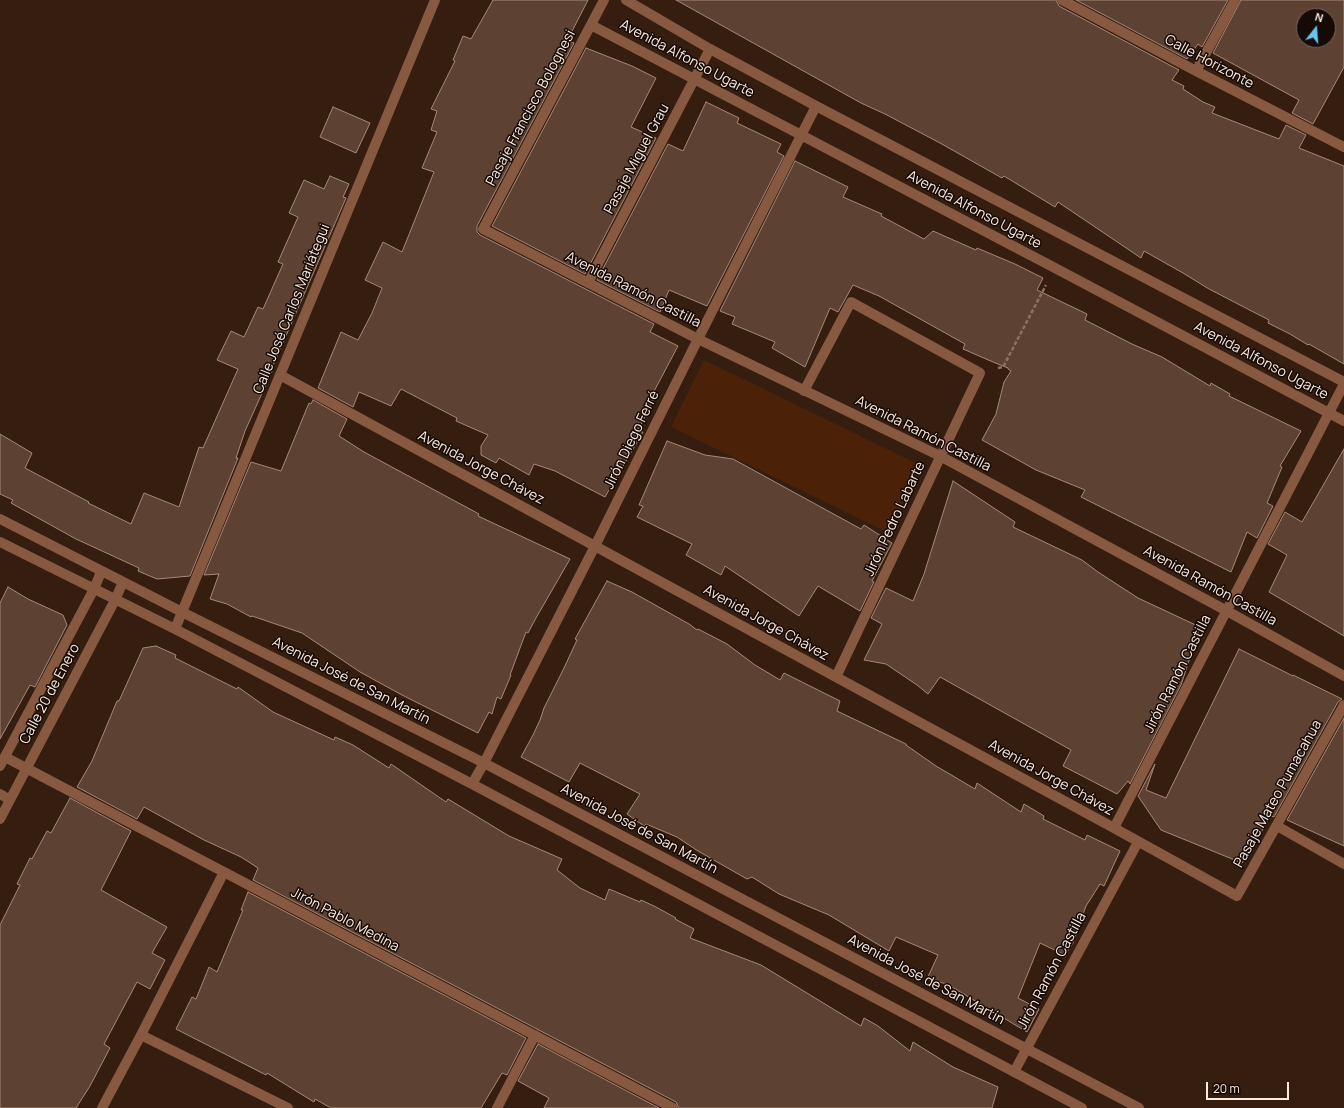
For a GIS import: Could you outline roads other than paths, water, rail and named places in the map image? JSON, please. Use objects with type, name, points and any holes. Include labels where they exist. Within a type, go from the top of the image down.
[{"type":"street","name":"Calle José Carlos Mariátegui","points":[[175,629],[435,0]]},
{"type":"street","name":"Pasaje Francisco Bolognesi","points":[[483,229],[604,0]]},
{"type":"street","name":"Avenida Alfonso Ugarte","points":[[626,0],[710,49],[816,106],[1344,383]]},
{"type":"street","name":"Calle Horizonte","points":[[1062,0],[1344,147]]},
{"type":"street","points":[[1196,71],[1235,0]]},
{"type":"street","name":"Avenida Alfonso Ugarte","points":[[590,25],[1344,421]]},
{"type":"street","name":"Pasaje Miguel Grau","points":[[588,283],[710,49]]},
{"type":"street","name":"Jirón Diego Ferré","points":[[472,784],[595,546],[816,106]]},
{"type":"street","name":"Avenida Ramón Castilla","points":[[483,229],[698,339],[940,456],[1344,676]]},
{"type":"street","name":"Jirón Pedro Labarte","points":[[804,390],[851,302],[980,373],[836,677]]},
{"type":"street","name":"Avenida Jorge Chávez","points":[[280,376],[1237,896]]},
{"type":"street","name":"Jirón Ramón Castilla","points":[[1114,828],[1344,383]]},
{"type":"street","name":"Avenida José de San Martín","points":[[0,519],[101,572],[484,763],[1139,1108]]},
{"type":"street","points":[[0,542],[175,629],[472,784],[1082,1108]]},
{"type":"street","name":"Calle 20 de Enero","points":[[0,766],[94,589],[101,572]]},
{"type":"street","name":"Calle 20 de Enero","points":[[0,819],[123,582]]},
{"type":"street","name":"Pasaje Mateo Pumacahua","points":[[1237,896],[1344,705]]},
{"type":"street","name":"Jirón Pablo Medina","points":[[5,757],[673,1108]]},
{"type":"street","points":[[0,794],[10,800]]},
{"type":"street","points":[[1277,826],[1344,864]]},
{"type":"street","name":"Jirón Ramón Castilla","points":[[1014,1072],[1138,842]]},
{"type":"street","points":[[102,1108],[224,872]]},
{"type":"street","points":[[141,1035],[281,1107]]},
{"type":"street","points":[[497,1108],[535,1035]]}]
